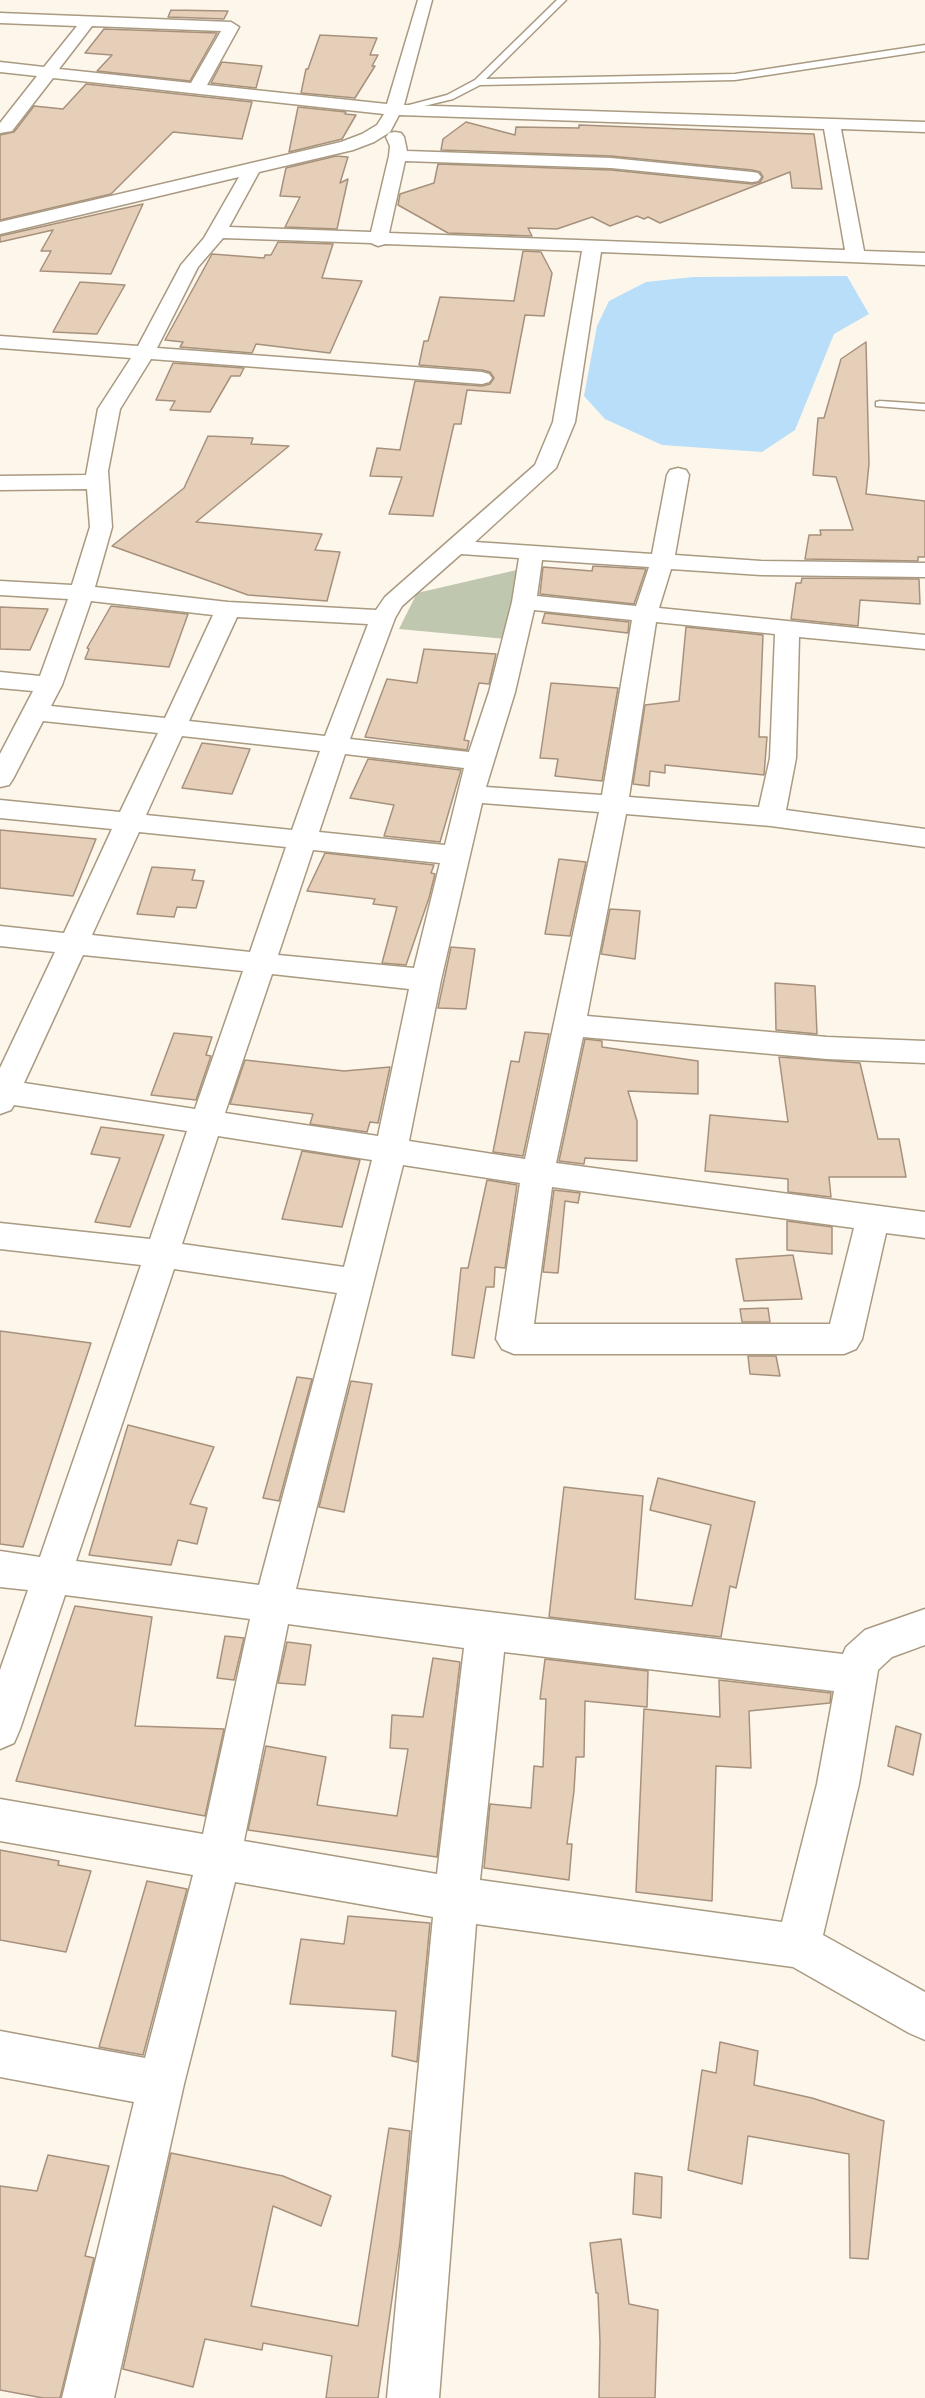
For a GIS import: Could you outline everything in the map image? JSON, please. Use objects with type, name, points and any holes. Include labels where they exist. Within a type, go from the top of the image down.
[{"type":"street","points":[[0,228],[347,146],[368,138],[384,128],[394,110],[425,0]]},
{"type":"street","points":[[145,24],[153,8]]},
{"type":"street","points":[[0,18],[231,27],[196,89]]},
{"type":"street","points":[[0,128],[6,127],[88,21]]},
{"type":"street","points":[[0,67],[394,110],[615,129],[832,124],[925,127]]},
{"type":"street","points":[[832,124],[856,256]]},
{"type":"street","points":[[378,240],[399,156],[398,141],[384,128]]},
{"type":"street","points":[[610,163],[615,129]]},
{"type":"street","points":[[399,156],[610,163],[752,177]]},
{"type":"street","points":[[0,779],[49,685],[81,593],[101,526],[98,471],[109,409],[144,354],[190,265],[218,232],[253,167]]},
{"type":"street","points":[[218,232],[378,240],[925,259]]},
{"type":"street","points":[[0,1729],[334,745],[383,618],[393,602],[545,468],[564,422],[592,247]]},
{"type":"street","points":[[0,342],[482,378]]},
{"type":"street","points":[[678,475],[662,562],[645,614],[614,805],[538,1173],[514,1339],[844,1339],[873,1217]]},
{"type":"street","points":[[0,483],[98,482]]},
{"type":"street","points":[[453,547],[761,568],[925,570]]},
{"type":"street","points":[[88,2398],[161,2084],[219,1859],[273,1604],[391,1150],[426,980],[475,777],[502,692],[524,602],[531,553]]},
{"type":"street","points":[[0,588],[81,593],[228,609],[383,618]]},
{"type":"street","points":[[524,602],[925,642]]},
{"type":"street","points":[[228,609],[1,1095],[207,1121],[538,1173],[925,1225]]},
{"type":"street","points":[[771,817],[783,758],[788,628]]},
{"type":"street","points":[[0,680],[49,685]]},
{"type":"street","points":[[36,712],[334,745],[614,805],[771,817],[925,838]]},
{"type":"street","points":[[0,809],[456,855]]},
{"type":"street","points":[[0,936],[426,980]]},
{"type":"street","points":[[570,1025],[827,1048],[925,1053]]},
{"type":"street","points":[[0,1236],[161,1254],[355,1282]]},
{"type":"street","points":[[0,1569],[486,1632],[857,1675]]},
{"type":"street","points":[[798,1947],[838,1784],[860,1660],[879,1643],[925,1627]]},
{"type":"street","points":[[413,2398],[456,1899],[486,1632]]},
{"type":"street","points":[[0,1820],[456,1899],[798,1947],[925,2017]]},
{"type":"street","points":[[0,2054],[161,2084]]},
{"type":"lane","points":[[394,110],[450,97],[478,81],[562,0]]},
{"type":"lane","points":[[478,81],[735,77],[925,48]]},
{"type":"lane","points":[[880,404],[925,406]]},
{"type":"green space","points":[[521,569],[506,639],[399,629],[417,593]]},
{"type":"water","points":[[847,276],[869,314],[834,334],[795,430],[762,452],[662,445],[605,419],[584,396],[597,326],[609,301],[646,282],[693,277]]},
{"type":"building","points":[[171,10],[228,11],[224,19],[168,17]]},
{"type":"building","points":[[104,29],[217,33],[190,81],[97,71],[112,55],[85,53]]},
{"type":"building","points":[[320,35],[377,38],[370,55],[378,55],[372,66],[375,66],[355,98],[301,93],[306,69],[308,69]]},
{"type":"building","points":[[222,62],[262,66],[256,88],[211,83]]},
{"type":"building","points":[[86,84],[252,102],[242,139],[173,132],[111,194],[0,220],[0,135],[14,132],[34,106],[63,109]]},
{"type":"building","points":[[298,107],[356,115],[342,139],[289,152]]},
{"type":"building","points":[[466,122],[515,135],[516,127],[579,128],[579,125],[814,134],[822,189],[792,188],[790,172],[660,223],[648,217],[644,219],[637,216],[610,226],[592,217],[557,229],[528,228],[532,236],[448,233],[398,205],[400,194],[434,183],[438,164],[611,170],[752,184],[760,182],[763,177],[760,172],[752,170],[611,156],[441,150],[443,139]]},
{"type":"building","points":[[336,156],[348,157],[340,183],[348,179],[337,229],[285,227],[300,197],[280,196],[286,168]]},
{"type":"building","points":[[143,204],[111,274],[40,271],[51,251],[41,251],[53,230],[0,242],[0,236]]},
{"type":"building","points":[[278,242],[333,244],[322,278],[362,281],[330,353],[256,344],[252,353],[180,347],[183,342],[165,340],[212,254],[264,258],[265,255],[271,255]]},
{"type":"building","points":[[523,251],[541,252],[552,273],[544,316],[525,315],[510,393],[467,390],[461,424],[454,424],[433,516],[389,514],[402,477],[370,476],[377,448],[400,450],[415,381],[482,386],[490,384],[494,378],[490,372],[482,370],[419,365],[424,341],[428,341],[440,297],[514,301]]},
{"type":"building","points":[[80,282],[125,285],[97,334],[53,332]]},
{"type":"building","points":[[866,342],[869,464],[866,494],[925,501],[925,557],[918,557],[918,561],[805,559],[809,535],[821,535],[820,530],[853,530],[836,477],[813,475],[818,418],[824,418],[841,359]]},
{"type":"building","points":[[173,363],[244,368],[240,376],[231,376],[210,412],[170,410],[175,401],[156,400]]},
{"type":"building","points":[[208,436],[253,438],[251,444],[289,446],[196,522],[322,534],[315,550],[340,552],[327,601],[248,595],[112,546],[184,488]]},
{"type":"building","points":[[593,566],[646,569],[634,604],[540,594],[543,567],[592,571]]},
{"type":"building","points":[[802,578],[919,579],[920,604],[860,600],[858,626],[791,619],[796,583],[801,583]]},
{"type":"building","points":[[111,606],[188,614],[169,667],[85,659],[89,649],[87,648]]},
{"type":"building","points":[[0,607],[48,609],[30,650],[0,649]]},
{"type":"building","points":[[545,613],[629,622],[628,633],[542,623]]},
{"type":"building","points":[[686,627],[763,635],[759,737],[767,737],[764,775],[665,765],[665,773],[650,771],[649,786],[633,784],[645,705],[679,701]]},
{"type":"building","points":[[424,649],[496,654],[489,684],[479,683],[464,740],[469,741],[467,750],[365,737],[387,679],[417,683]]},
{"type":"building","points":[[551,683],[618,688],[602,781],[555,776],[558,759],[540,758]]},
{"type":"building","points":[[202,743],[250,749],[232,794],[182,788]]},
{"type":"building","points":[[368,759],[461,770],[440,842],[384,836],[394,805],[350,798]]},
{"type":"building","points":[[0,830],[96,839],[73,896],[0,888]]},
{"type":"building","points":[[325,853],[434,865],[431,873],[435,874],[429,898],[406,965],[382,963],[397,907],[373,904],[375,899],[307,891]]},
{"type":"building","points":[[559,859],[586,862],[570,936],[545,934]]},
{"type":"building","points":[[152,867],[195,870],[192,880],[204,881],[196,908],[177,907],[174,917],[137,914]]},
{"type":"building","points":[[610,909],[640,911],[635,959],[601,954]]},
{"type":"building","points":[[451,947],[475,949],[466,1009],[438,1008]]},
{"type":"building","points":[[775,983],[815,986],[817,1034],[776,1030]]},
{"type":"building","points":[[525,1032],[549,1034],[523,1156],[493,1152],[511,1061],[519,1062]]},
{"type":"building","points":[[174,1033],[212,1037],[206,1055],[211,1056],[196,1100],[151,1095]]},
{"type":"building","points":[[585,1039],[602,1041],[602,1047],[698,1061],[698,1094],[628,1091],[637,1121],[637,1161],[585,1158],[584,1164],[559,1161]]},
{"type":"building","points":[[779,1057],[860,1063],[878,1139],[899,1139],[906,1177],[829,1177],[831,1197],[788,1192],[788,1179],[705,1171],[710,1115],[788,1122]]},
{"type":"building","points":[[245,1060],[344,1071],[390,1067],[378,1123],[370,1122],[367,1132],[310,1124],[313,1114],[230,1104]]},
{"type":"building","points":[[101,1127],[164,1135],[130,1227],[95,1222],[120,1158],[91,1154]]},
{"type":"building","points":[[302,1151],[360,1160],[342,1227],[282,1219]]},
{"type":"building","points":[[487,1180],[517,1185],[505,1268],[495,1267],[494,1287],[486,1287],[474,1358],[452,1355],[461,1268],[468,1268]]},
{"type":"building","points":[[554,1190],[580,1193],[578,1203],[565,1201],[558,1273],[543,1272]]},
{"type":"building","points":[[787,1221],[832,1227],[832,1254],[787,1250]]},
{"type":"building","points":[[793,1255],[802,1299],[744,1301],[736,1259]]},
{"type":"building","points":[[768,1308],[770,1322],[742,1322],[740,1309]]},
{"type":"building","points":[[0,1331],[91,1343],[23,1547],[0,1544]]},
{"type":"building","points":[[748,1356],[776,1356],[780,1376],[750,1374]]},
{"type":"building","points":[[297,1377],[312,1379],[279,1501],[263,1498]]},
{"type":"building","points":[[351,1381],[372,1384],[344,1512],[319,1507]]},
{"type":"building","points":[[128,1425],[214,1447],[190,1504],[207,1508],[197,1544],[178,1540],[171,1565],[89,1555]]},
{"type":"building","points":[[658,1478],[755,1502],[736,1588],[730,1586],[721,1637],[549,1617],[564,1487],[643,1496],[635,1599],[692,1606],[711,1525],[650,1510]]},
{"type":"building","points":[[75,1606],[152,1617],[135,1726],[224,1729],[205,1816],[16,1781]]},
{"type":"building","points":[[225,1636],[244,1638],[234,1680],[217,1678]]},
{"type":"building","points":[[287,1642],[311,1645],[305,1685],[278,1683]]},
{"type":"building","points":[[433,1658],[460,1662],[437,1857],[248,1830],[266,1746],[326,1757],[317,1805],[397,1816],[408,1749],[390,1748],[392,1715],[423,1717]]},
{"type":"building","points":[[545,1659],[648,1671],[647,1707],[585,1701],[584,1757],[576,1757],[567,1844],[572,1844],[569,1880],[484,1868],[490,1804],[531,1808],[534,1766],[543,1767],[546,1699],[540,1699]]},
{"type":"building","points":[[719,1680],[831,1693],[830,1703],[749,1711],[751,1768],[716,1766],[712,1901],[636,1892],[644,1709],[720,1717]]},
{"type":"building","points":[[896,1726],[921,1734],[913,1775],[888,1766]]},
{"type":"building","points":[[0,1850],[59,1861],[58,1865],[91,1871],[66,1952],[0,1940]]},
{"type":"building","points":[[147,1881],[187,1889],[143,2055],[99,2047]]},
{"type":"building","points":[[348,1916],[430,1923],[417,2062],[392,2056],[396,2011],[290,2004],[301,1939],[344,1944]]},
{"type":"building","points":[[720,2042],[758,2051],[754,2085],[812,2098],[884,2121],[868,2259],[850,2258],[849,2154],[748,2136],[742,2184],[688,2170],[702,2070],[716,2073]]},
{"type":"building","points":[[389,2128],[410,2131],[400,2242],[378,2398],[326,2398],[332,2356],[263,2343],[262,2350],[205,2339],[193,2387],[123,2369],[171,2153],[283,2176],[331,2196],[321,2226],[273,2206],[251,2306],[358,2326]]},
{"type":"building","points":[[48,2155],[109,2166],[85,2256],[94,2258],[60,2398],[43,2398],[0,2390],[0,2186],[37,2191]]},
{"type":"building","points":[[635,2173],[662,2177],[661,2218],[633,2214]]},
{"type":"building","points":[[621,2239],[629,2304],[658,2310],[655,2398],[599,2398],[598,2293],[596,2293],[590,2243]]}]
